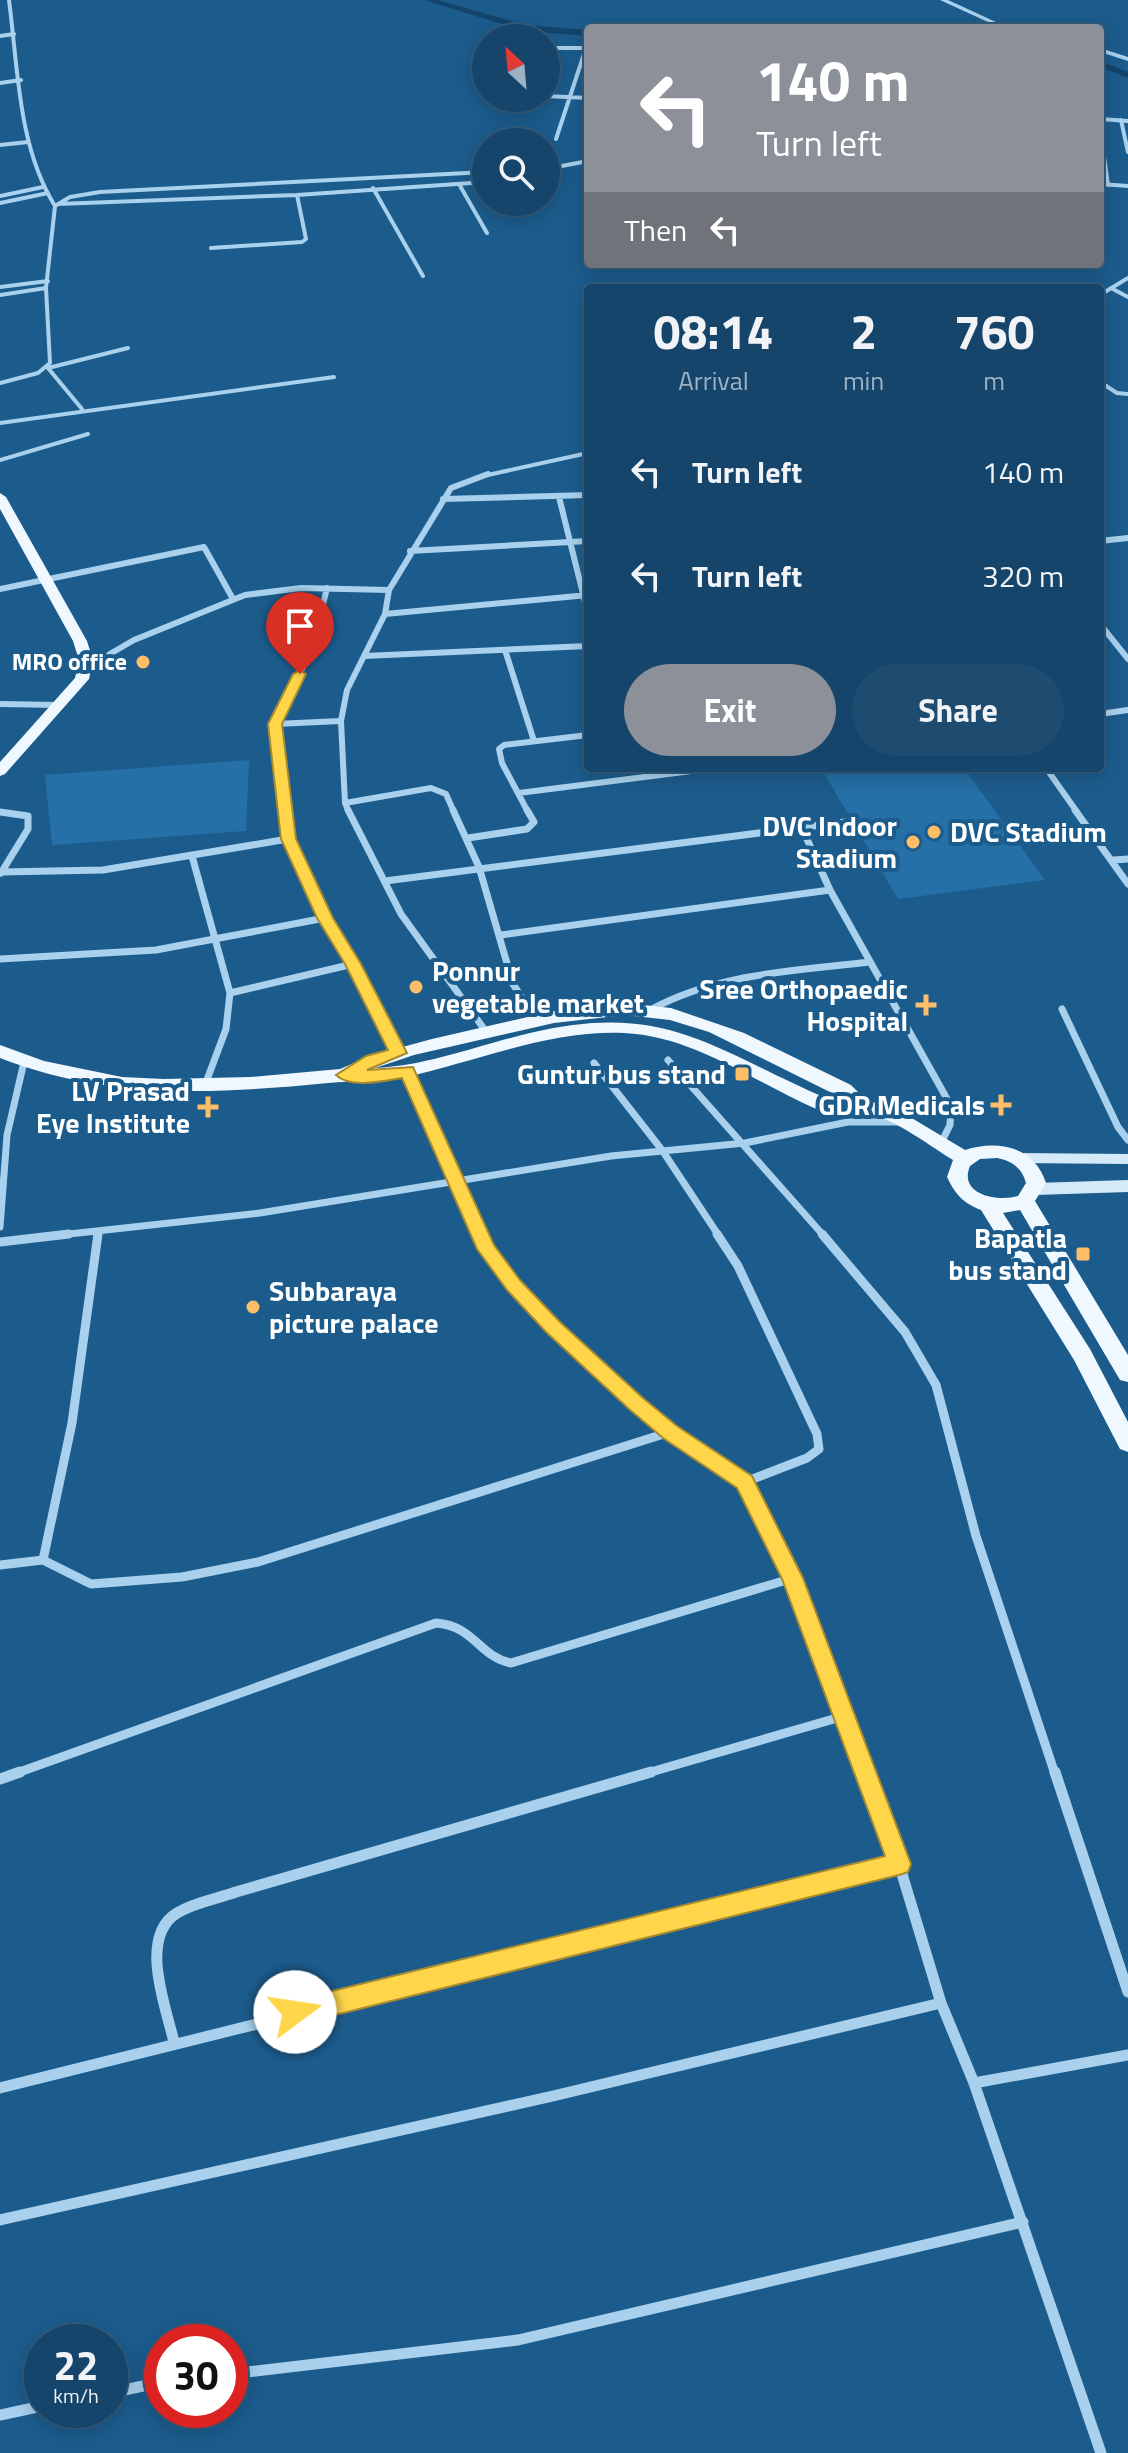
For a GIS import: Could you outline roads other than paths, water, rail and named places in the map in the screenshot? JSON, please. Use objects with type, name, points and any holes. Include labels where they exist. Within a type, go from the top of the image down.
[{"type":"main road","points":[[0,497],[80,641],[86,660],[82,679],[0,771]]},
{"type":"main road","points":[[345,1075],[372,1060],[537,1021],[616,1009],[650,1010],[706,1026],[844,1089],[858,1104],[941,1143],[965,1159]]},
{"type":"main road","points":[[0,1051],[60,1074],[112,1081],[205,1085],[345,1075],[379,1077],[548,1035],[591,1028],[628,1027],[659,1031],[715,1053],[824,1105],[858,1104]]},
{"type":"main road","points":[[1128,1159],[1018,1158],[989,1151],[965,1159],[957,1170],[959,1185],[970,1197],[988,1205],[1008,1206],[1030,1195],[1128,1186]]},
{"type":"main road","points":[[1018,1158],[1035,1176],[1030,1195],[1128,1374]]},
{"type":"main road","points":[[988,1205],[1082,1355],[1128,1443]]},
{"type":"street","points":[[9,0],[28,142],[43,187],[58,204],[46,288],[48,368]]},
{"type":"street","points":[[943,0],[997,24]]},
{"type":"street","points":[[0,13],[9,12]]},
{"type":"street","points":[[0,36],[14,34]]},
{"type":"street","points":[[560,48],[584,48]]},
{"type":"street","points":[[1104,51],[1128,59]]},
{"type":"street","points":[[560,128],[584,57]]},
{"type":"street","points":[[0,83],[21,80]]},
{"type":"street","points":[[560,97],[584,98]]},
{"type":"street","points":[[1104,119],[1128,121]]},
{"type":"street","points":[[1121,120],[1128,152]]},
{"type":"street","points":[[0,145],[28,142]]},
{"type":"street","points":[[1104,156],[1108,185]]},
{"type":"street","points":[[560,166],[584,162]]},
{"type":"street","points":[[58,204],[69,197],[472,173]]},
{"type":"street","points":[[58,204],[297,195],[472,183]]},
{"type":"street","points":[[459,184],[487,233]]},
{"type":"street","points":[[1104,184],[1128,186]]},
{"type":"street","points":[[0,196],[43,187]]},
{"type":"street","points":[[373,188],[423,276]]},
{"type":"street","points":[[0,203],[48,193]]},
{"type":"street","points":[[211,248],[293,244],[306,239],[297,195]]},
{"type":"street","points":[[1104,292],[1128,278]]},
{"type":"street","points":[[0,287],[48,281]]},
{"type":"street","points":[[0,295],[46,288]]},
{"type":"street","points":[[1111,288],[1128,297]]},
{"type":"street","points":[[0,383],[128,348]]},
{"type":"street","points":[[48,368],[82,409]]},
{"type":"street","points":[[0,423],[82,409],[334,377]]},
{"type":"street","points":[[1104,385],[1117,393],[1128,394]]},
{"type":"street","points":[[0,460],[88,434]]},
{"type":"street","points":[[487,1033],[401,914],[345,803],[341,721],[347,690],[385,614],[389,590],[451,488],[488,474],[584,454]]},
{"type":"street","points":[[443,499],[584,495]]},
{"type":"street","points":[[559,497],[584,592]]},
{"type":"street","points":[[1104,541],[1128,538]]},
{"type":"street","points":[[410,551],[584,541]]},
{"type":"street","points":[[0,589],[204,547],[233,599]]},
{"type":"street","points":[[327,588],[312,649],[275,724],[288,839],[325,918],[353,964],[398,1053]]},
{"type":"street","points":[[82,679],[102,656],[210,605],[270,590],[389,590]]},
{"type":"street","points":[[385,614],[584,596]]},
{"type":"street","points":[[1104,629],[1128,659]]},
{"type":"street","points":[[1117,646],[1128,644]]},
{"type":"street","points":[[364,656],[584,646]]},
{"type":"street","points":[[505,650],[534,741]]},
{"type":"street","points":[[0,704],[61,705]]},
{"type":"street","points":[[1104,713],[1128,710]]},
{"type":"street","points":[[275,724],[341,721]]},
{"type":"street","points":[[468,838],[531,826],[533,818],[502,763],[499,749],[504,745],[584,735]]},
{"type":"street","points":[[519,793],[684,772]]},
{"type":"street","points":[[1049,772],[1114,860],[1128,884]]},
{"type":"street","points":[[345,803],[436,788],[446,794],[479,867],[513,984],[537,1021]]},
{"type":"street","points":[[0,812],[28,816],[28,829],[1,873]]},
{"type":"street","points":[[385,881],[845,822]]},
{"type":"street","points":[[802,828],[830,890],[951,1106],[950,1125],[941,1143]]},
{"type":"street","points":[[1,873],[103,870],[288,839]]},
{"type":"street","points":[[192,856],[230,993],[231,1016],[226,1039],[205,1085]]},
{"type":"street","points":[[1114,860],[1128,859]]},
{"type":"street","points":[[501,935],[830,890]]},
{"type":"street","points":[[0,959],[156,950],[325,918]]},
{"type":"street","points":[[650,1010],[673,994],[710,983],[870,962]]},
{"type":"street","points":[[230,993],[353,964]]},
{"type":"street","points":[[1062,1009],[1112,1108],[1118,1127],[1128,1140]]},
{"type":"street","points":[[668,1060],[745,1143],[905,1332],[936,1385],[959,1460],[976,1536],[1128,1992]]},
{"type":"street","points":[[24,1062],[7,1135],[0,1227],[2,1242],[260,1213],[662,1150],[745,1143],[848,1122],[900,1122]]},
{"type":"street","points":[[594,1063],[662,1150],[755,1296],[820,1442],[819,1449],[807,1458],[745,1482]]},
{"type":"street","points":[[407,1071],[454,1183],[486,1249],[513,1285],[553,1327],[670,1432],[745,1482],[793,1578],[899,1864],[941,2003],[974,2083],[1101,2453]]},
{"type":"street","points":[[43,1560],[72,1423],[98,1231]]},
{"type":"street","points":[[0,1565],[43,1560],[91,1584],[182,1577],[258,1562],[670,1432]]},
{"type":"street","points":[[0,1779],[436,1623],[452,1623],[468,1629],[494,1660],[511,1663],[793,1578]]},
{"type":"street","points":[[174,2042],[156,1944],[163,1925],[183,1911],[236,1892],[844,1716]]},
{"type":"street","points":[[0,2088],[174,2042],[899,1864]]},
{"type":"street","points":[[0,2220],[553,2096],[941,2003]]},
{"type":"street","points":[[974,2083],[1128,2055]]},
{"type":"street","points":[[248,2372],[518,2340],[1023,2222]]},
{"type":"street","points":[[0,2415],[24,2410]]},
{"type":"waterway","points":[[428,0],[525,28],[584,33]]},
{"type":"waterway","points":[[1104,66],[1128,75]]},
{"type":"place","name":"MRO office","points":[[143,662]]},
{"type":"place","name":"DVC Stadium","points":[[934,832]]},
{"type":"place","name":"DVC Indoor Stadium","points":[[913,842]]},
{"type":"place","name":"Ponnur vegetable market","points":[[416,987]]},
{"type":"place","name":"Sree Orthopaedic Hospital","points":[[926,1005]]},
{"type":"place","name":"Guntur bus stand","points":[[742,1074]]},
{"type":"place","name":"GDR Medicals","points":[[1001,1105]]},
{"type":"place","name":"LV Prasad Eye Institute","points":[[208,1107]]},
{"type":"place","name":"Bapatla bus stand","points":[[1083,1254]]},
{"type":"place","name":"Subbaraya picture palace","points":[[253,1307]]}]
